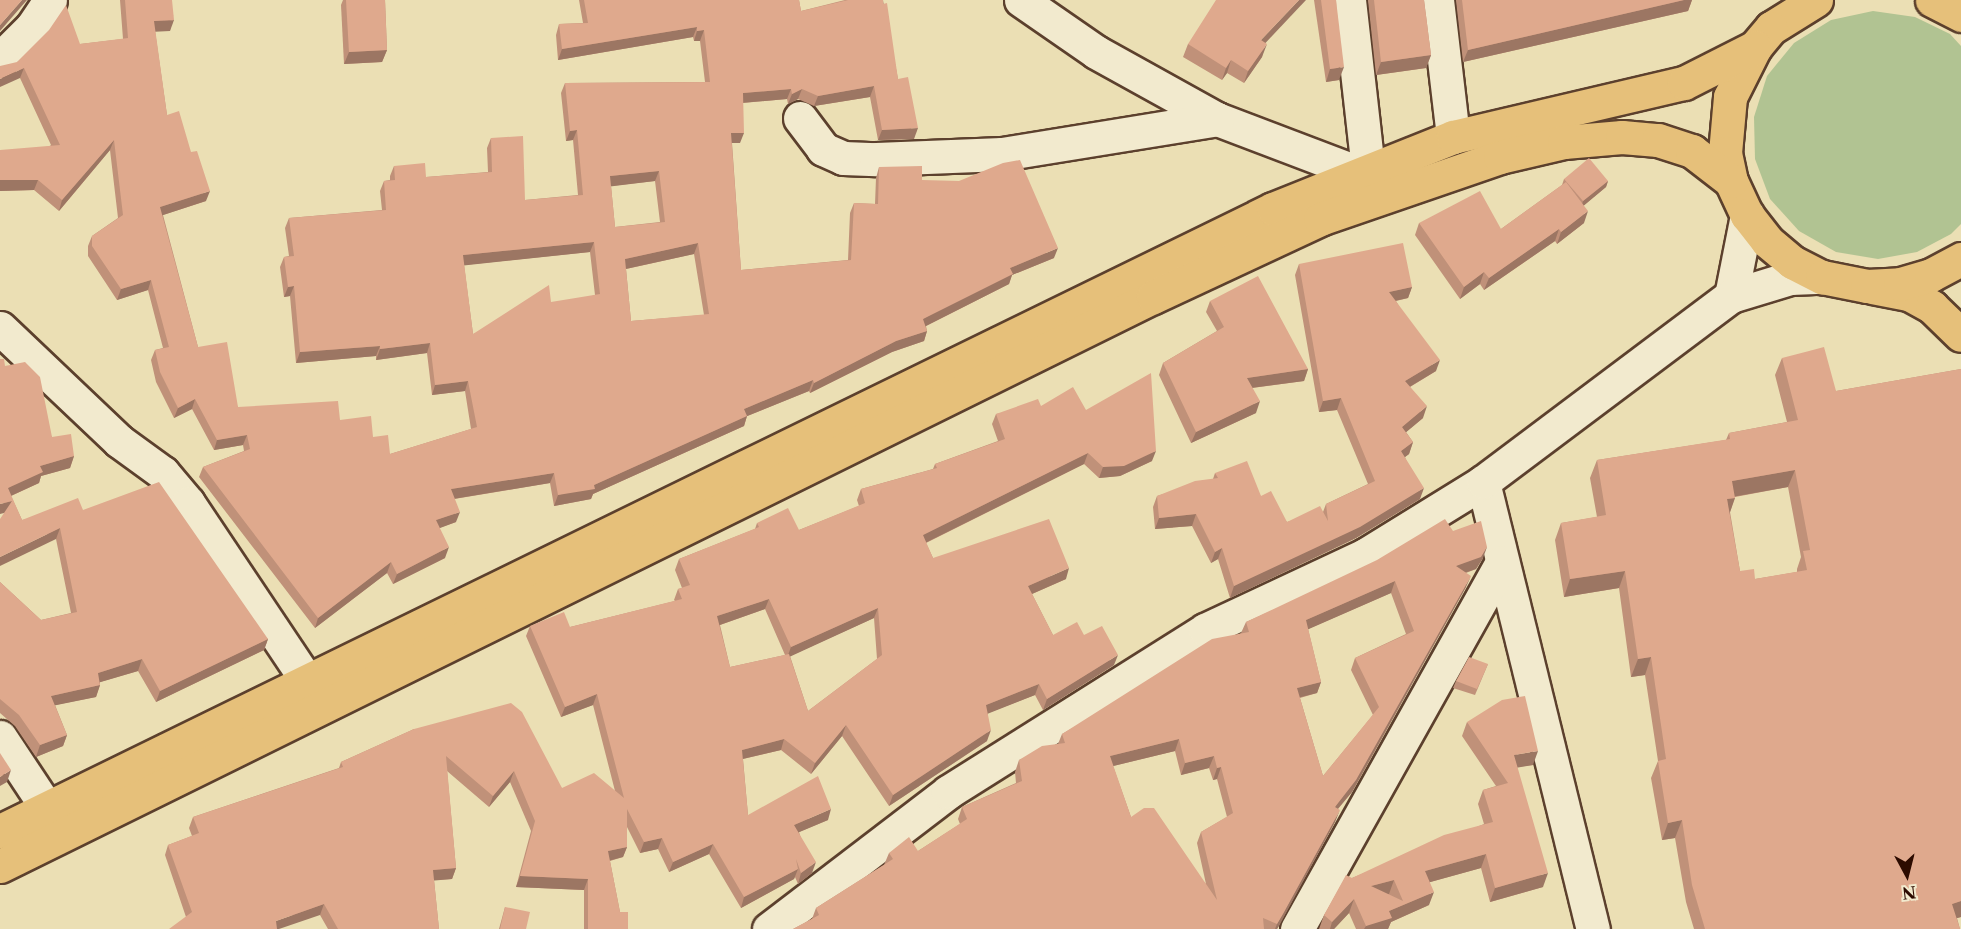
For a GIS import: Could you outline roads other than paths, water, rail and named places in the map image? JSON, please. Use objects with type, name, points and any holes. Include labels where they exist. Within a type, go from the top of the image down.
[{"type":"main road","points":[[1816,0],[1772,28],[1755,46],[1740,70],[1725,125],[1725,153],[1731,180],[1746,215],[1767,241],[1792,262],[1822,277],[1909,294],[1932,307],[1961,335]]},
{"type":"main road","points":[[1932,0],[1961,15]]},
{"type":"main road","points":[[0,831],[1273,209],[1453,137],[1684,83],[1755,46]]},
{"type":"main road","points":[[0,866],[1153,297],[1320,219],[1500,157],[1564,142],[1610,138],[1658,140],[1692,151],[1731,180]]},
{"type":"main road","points":[[1867,286],[1900,284],[1931,275],[1961,259]]},
{"type":"street","points":[[0,59],[32,27],[50,0]]},
{"type":"street","points":[[1021,0],[1095,52],[1217,119],[1365,172],[1349,0]]},
{"type":"street","points":[[1437,0],[1453,137]]},
{"type":"street","points":[[800,118],[823,149],[843,158],[876,159],[1002,154],[1217,119]]},
{"type":"street","points":[[1731,296],[1746,215]]},
{"type":"street","points":[[769,929],[948,792],[1205,630],[1365,555],[1483,482],[1731,296],[1790,278],[1822,277]]},
{"type":"street","points":[[0,328],[119,441],[163,474],[188,503],[307,681]]},
{"type":"street","points":[[1483,482],[1593,929]]},
{"type":"street","points":[[1297,929],[1502,562]]},
{"type":"street","points":[[0,736],[47,808]]}]
